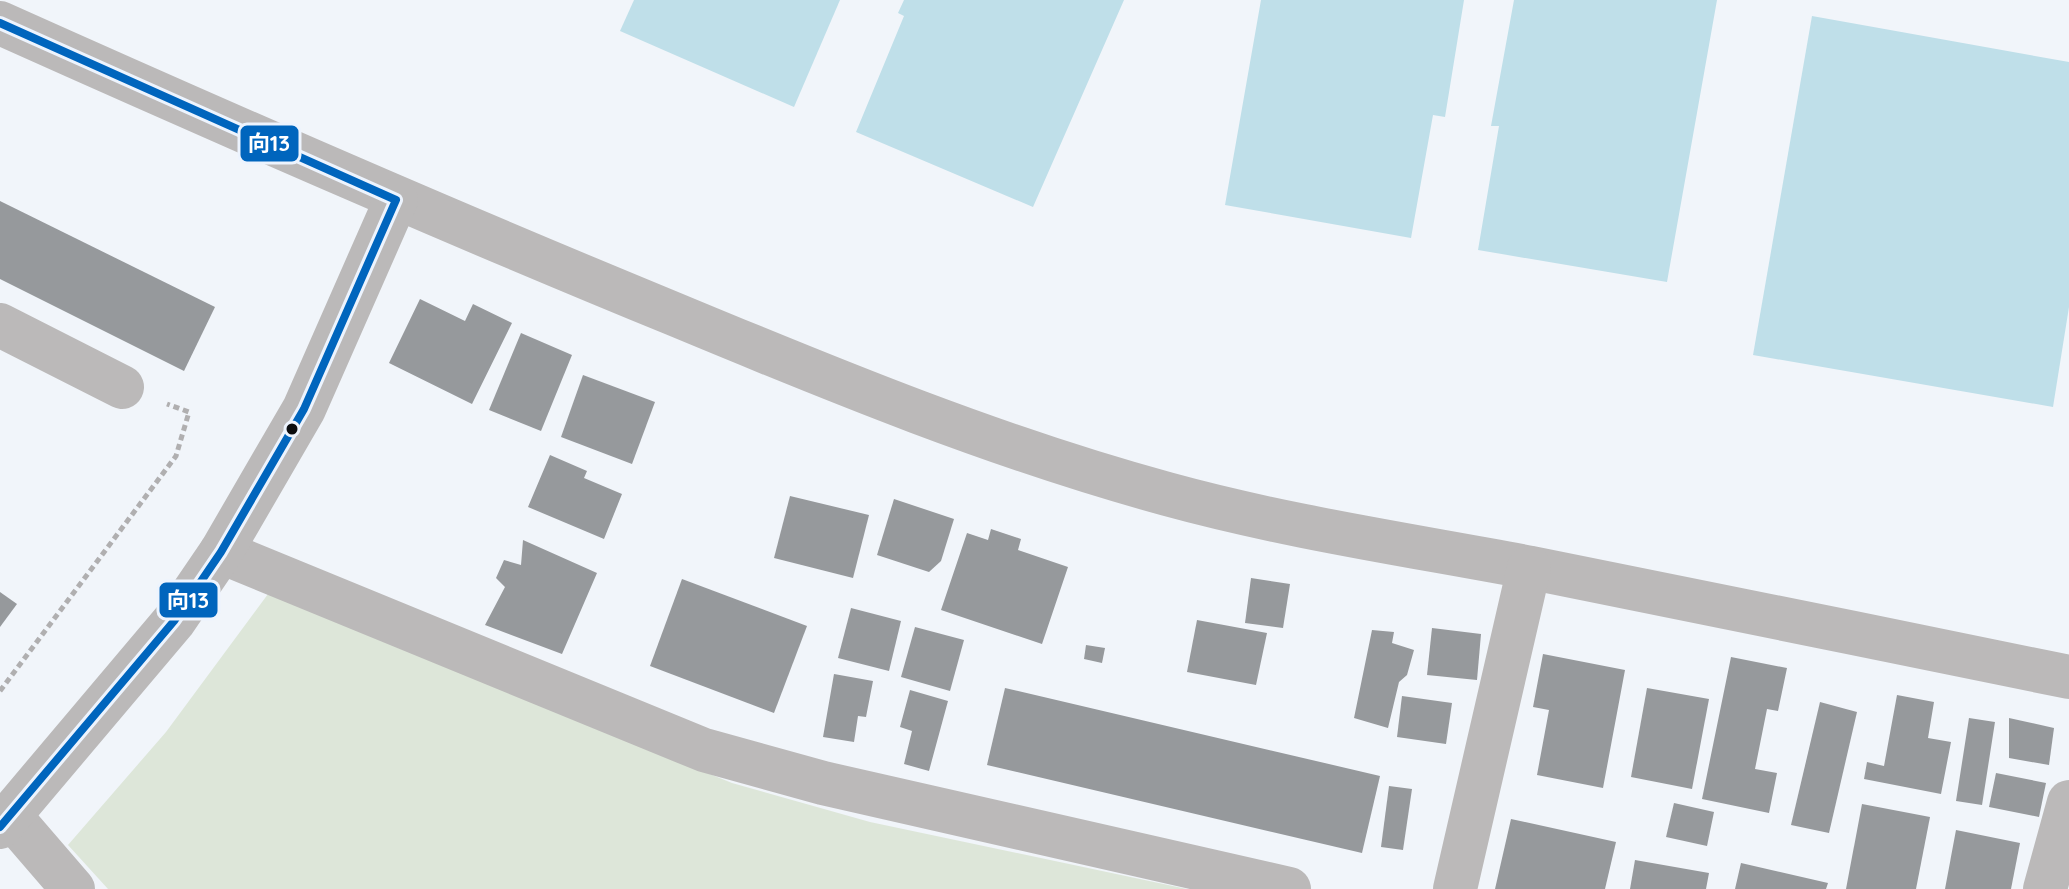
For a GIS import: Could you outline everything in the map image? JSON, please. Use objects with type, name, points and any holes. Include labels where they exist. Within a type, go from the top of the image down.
[{"type":"street","points":[[0,23],[396,200],[932,418],[1033,452],[1167,494],[1307,527],[1529,568],[2069,677]]},
{"type":"street","points":[[73,889],[6,822],[174,621],[221,552],[304,409],[396,200]]},
{"type":"street","points":[[0,325],[122,387]]},
{"type":"street","points":[[221,552],[704,750],[823,783],[1289,889]]},
{"type":"street","points":[[1455,889],[1529,568]]},
{"type":"street","points":[[2045,889],[2069,802]]},
{"type":"path","points":[[0,691],[176,456],[189,412],[122,387]]},
{"type":"shaded area","points":[[268,594],[732,783],[870,822],[1187,889],[108,889],[68,845],[166,732]]},
{"type":"water","points":[[634,0],[840,0],[794,107],[620,31]]},
{"type":"water","points":[[904,0],[1124,0],[1033,207],[856,132],[904,16],[898,13]]},
{"type":"water","points":[[1261,0],[1464,0],[1445,117],[1433,115],[1411,238],[1225,205]]},
{"type":"water","points":[[1514,0],[1717,0],[1667,282],[1478,250],[1499,126],[1491,126]]},
{"type":"water","points":[[1812,16],[2069,62],[2069,307],[2053,407],[1753,355]]},
{"type":"building","points":[[0,201],[215,307],[184,371],[0,279]]},
{"type":"building","points":[[420,299],[465,321],[473,304],[512,323],[472,404],[389,363]]},
{"type":"building","points":[[521,333],[572,355],[541,431],[489,410]]},
{"type":"building","points":[[583,375],[655,402],[632,464],[561,437]]},
{"type":"building","points":[[550,455],[587,471],[584,478],[622,494],[604,539],[528,507]]},
{"type":"building","points":[[790,496],[869,515],[853,578],[774,558]]},
{"type":"building","points":[[894,499],[954,519],[941,561],[929,572],[877,555]]},
{"type":"building","points":[[991,529],[1021,539],[1018,550],[1068,567],[1042,644],[941,610],[967,533],[988,540]]},
{"type":"building","points":[[523,540],[597,573],[562,654],[485,625],[505,587],[496,578],[504,560],[521,565]]},
{"type":"building","points":[[1251,578],[1290,584],[1283,628],[1245,623]]},
{"type":"building","points":[[682,579],[807,626],[774,713],[650,666]]},
{"type":"building","points":[[0,592],[17,604],[0,627]]},
{"type":"building","points":[[851,608],[901,621],[889,671],[838,658]]},
{"type":"building","points":[[1197,620],[1267,633],[1256,685],[1187,672]]},
{"type":"building","points":[[915,627],[964,640],[950,691],[901,677]]},
{"type":"building","points":[[1432,628],[1481,634],[1477,680],[1427,675]]},
{"type":"building","points":[[1372,630],[1394,632],[1392,643],[1414,650],[1407,675],[1399,682],[1388,728],[1354,718]]},
{"type":"building","points":[[1086,645],[1105,648],[1102,663],[1084,659]]},
{"type":"building","points":[[1543,654],[1625,670],[1603,788],[1537,775],[1549,710],[1533,707]]},
{"type":"building","points":[[1731,657],[1787,668],[1778,711],[1767,709],[1755,769],[1777,773],[1769,813],[1702,799]]},
{"type":"building","points":[[834,674],[873,681],[866,717],[858,716],[854,742],[823,737]]},
{"type":"building","points":[[1005,688],[1380,776],[1362,853],[987,765]]},
{"type":"building","points":[[1647,688],[1709,699],[1692,789],[1631,777]]},
{"type":"building","points":[[910,690],[948,701],[929,771],[904,764],[912,731],[900,727]]},
{"type":"building","points":[[1897,695],[1934,702],[1928,738],[1951,742],[1941,794],[1864,779],[1867,762],[1884,766]]},
{"type":"building","points":[[1402,696],[1452,703],[1446,744],[1397,737]]},
{"type":"building","points":[[1820,702],[1857,712],[1829,833],[1791,825]]},
{"type":"building","points":[[1969,718],[1995,722],[1982,805],[1956,801]]},
{"type":"building","points":[[2009,718],[2054,728],[2049,765],[2009,758]]},
{"type":"building","points":[[1996,773],[2046,783],[2039,817],[1989,807]]},
{"type":"building","points":[[1389,786],[1412,789],[1403,850],[1381,847]]},
{"type":"building","points":[[1674,803],[1714,812],[1707,846],[1666,837]]},
{"type":"building","points":[[1862,804],[1930,817],[1916,889],[1846,889]]},
{"type":"building","points":[[1511,819],[1616,842],[1605,889],[1495,889]]},
{"type":"building","points":[[1956,830],[2020,843],[2011,889],[1945,889]]},
{"type":"building","points":[[1635,860],[1709,873],[1706,889],[1630,889]]},
{"type":"building","points":[[1741,863],[1828,883],[1826,889],[1735,889]]},
{"type":"transit line","name":"向13","points":[[0,23],[396,200],[304,409],[221,552],[174,621],[0,827]]}]
